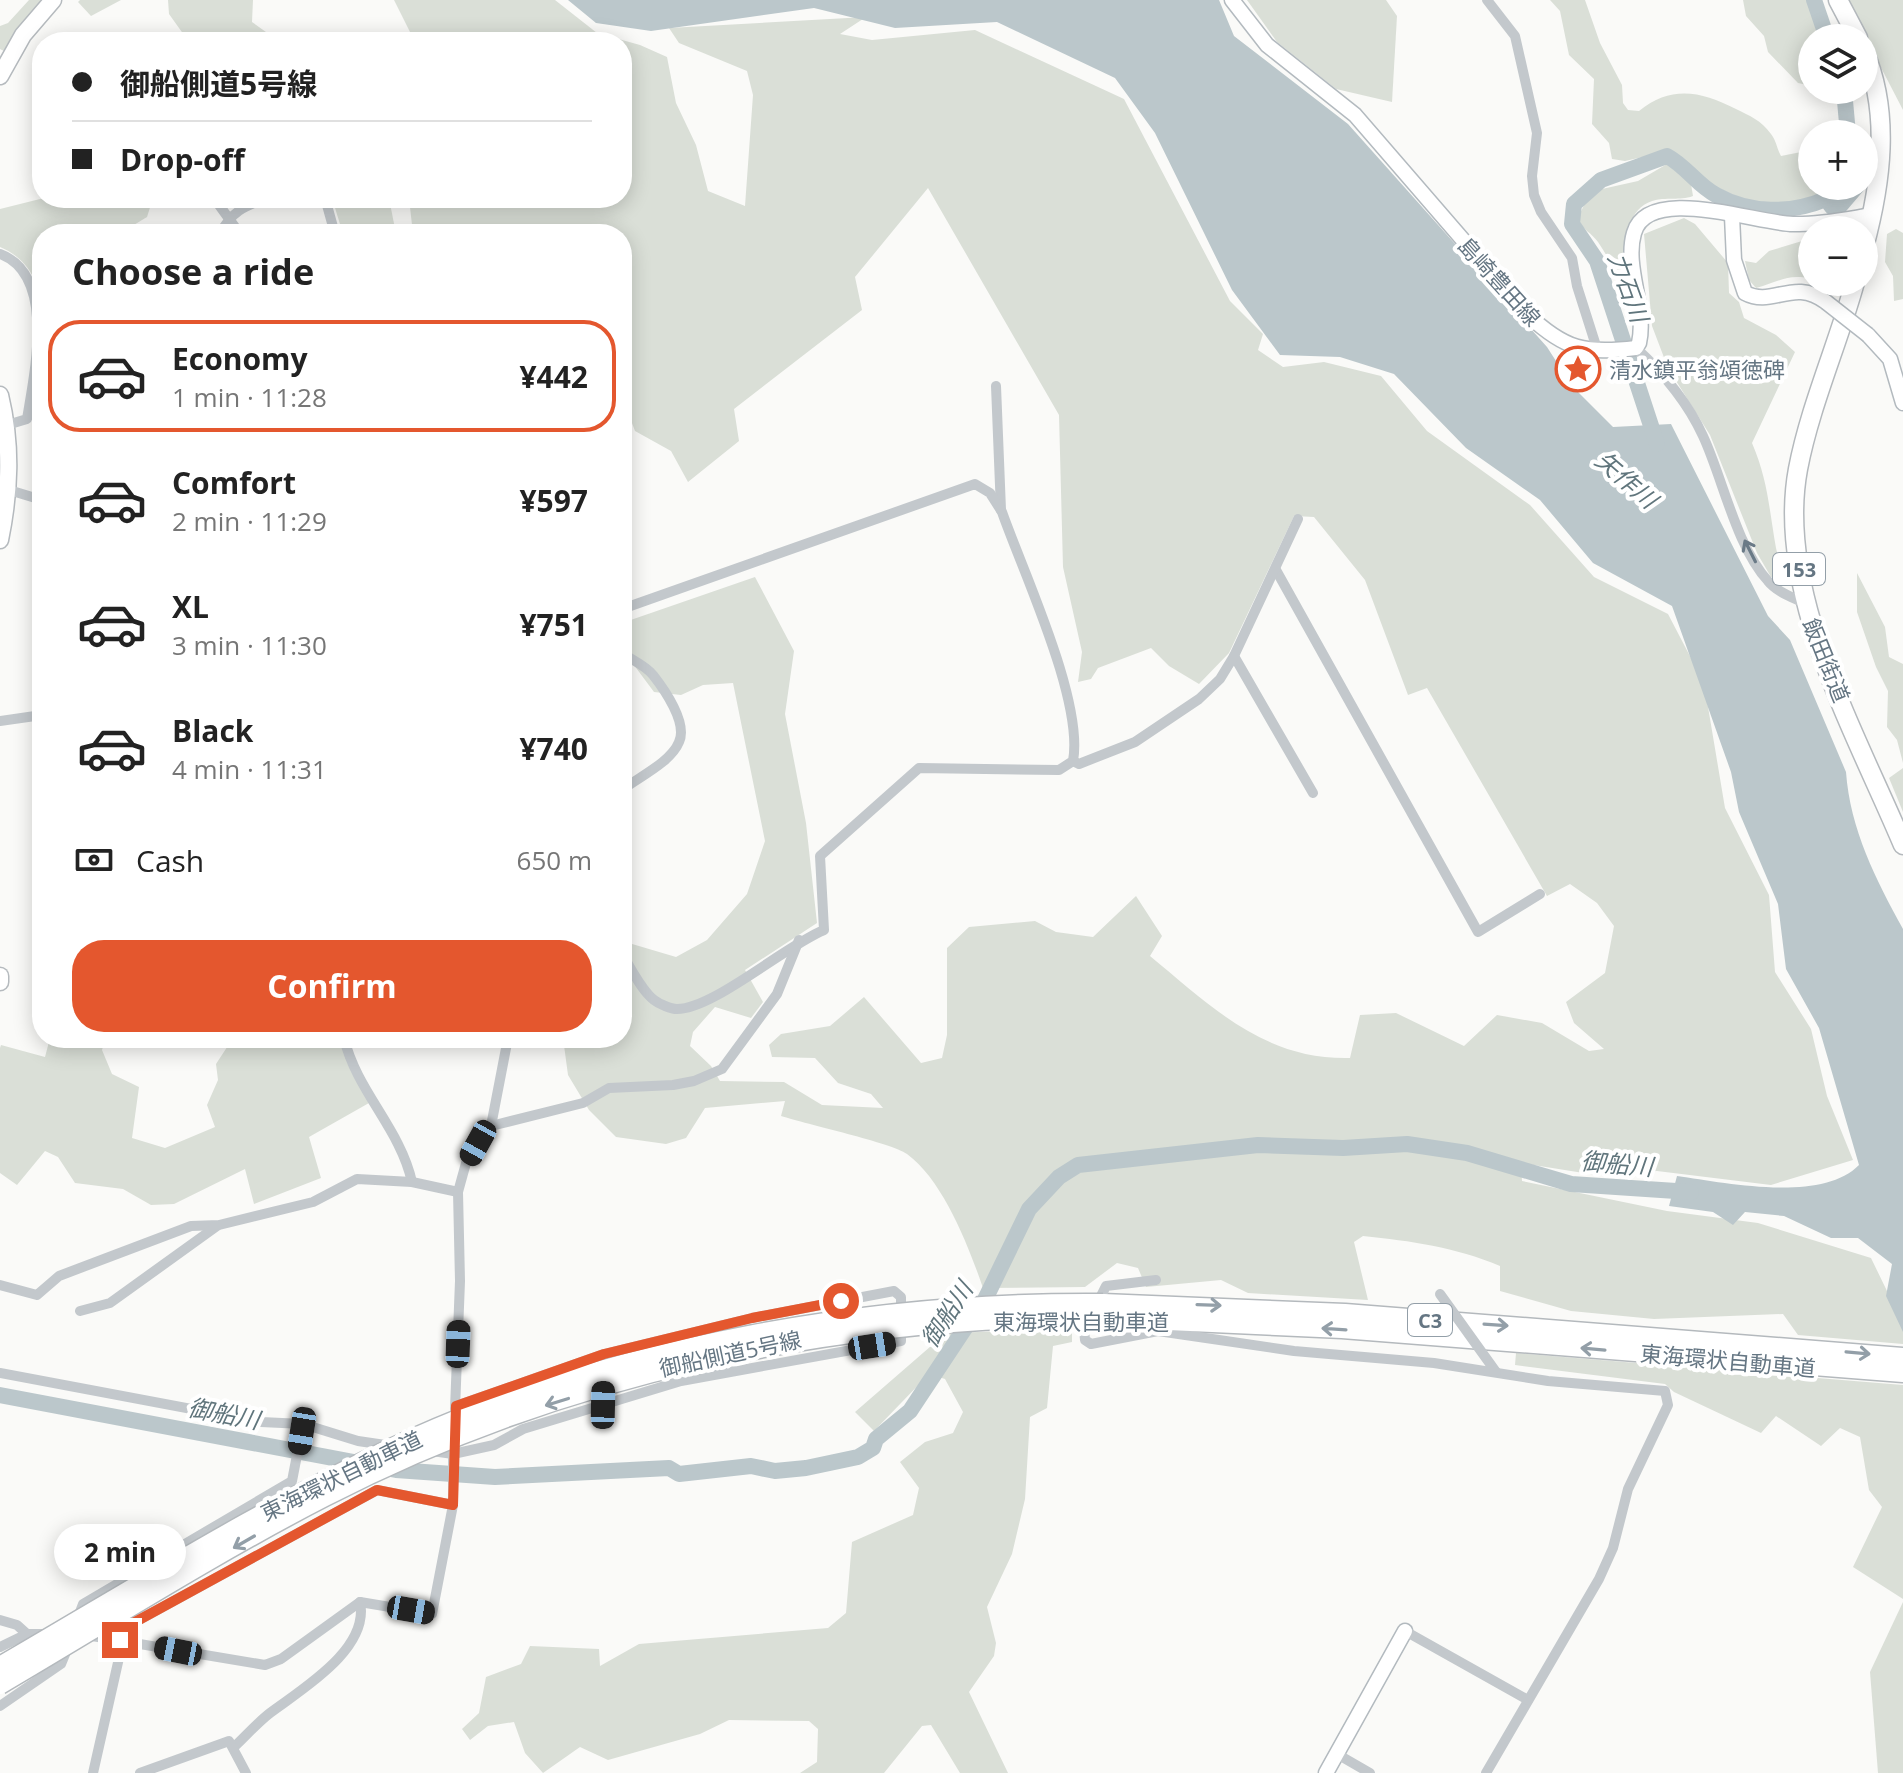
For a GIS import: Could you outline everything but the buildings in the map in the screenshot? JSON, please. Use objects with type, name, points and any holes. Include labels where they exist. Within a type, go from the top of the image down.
[{"type":"highway","points":[[1838,0],[1851,24]]},
{"type":"highway","points":[[1873,215],[1881,144],[1877,104]]},
{"type":"highway","name":"飯田街道","points":[[1851,296],[1798,467],[1794,507],[1795,550],[1804,603],[1903,845]]},
{"type":"highway","name":"東海環状自動車道","points":[[0,1666],[285,1500],[415,1437],[521,1397],[636,1362],[824,1323],[946,1308],[1103,1310],[1327,1328],[1756,1353],[1903,1357]]},
{"type":"highway","name":"東海環状自動車道","points":[[0,1685],[324,1497],[454,1438],[547,1405],[702,1362],[838,1336],[1103,1310]]},
{"type":"highway","name":"東海環状自動車道","points":[[1756,1353],[1903,1373]]},
{"type":"main road","points":[[0,76],[23,35],[53,0]]},
{"type":"main road","name":"島崎豊田線","points":[[1232,0],[1267,45],[1355,115],[1527,314],[1548,334],[1571,346],[1600,352],[1636,348]]},
{"type":"main road","points":[[1636,348],[1641,334],[1633,239],[1638,222],[1652,211],[1670,207],[1793,224],[1873,215]]},
{"type":"main road","points":[[1732,216],[1735,268],[1745,293],[1756,297],[1800,289],[1826,302],[1868,335],[1893,365],[1903,403]]},
{"type":"main road","points":[[0,395],[7,425],[0,540]]},
{"type":"main road","points":[[1326,1773],[1405,1631]]},
{"type":"street","points":[[1487,0],[1515,36],[1537,133],[1532,176],[1534,195],[1541,212],[1572,258],[1577,286],[1600,352]]},
{"type":"street","points":[[221,208],[232,224]]},
{"type":"street","points":[[225,224],[241,208]]},
{"type":"street","points":[[0,254],[8,257],[28,281],[32,293]]},
{"type":"street","points":[[1636,348],[1680,398],[1701,431],[1747,546],[1765,579],[1780,592],[1804,603]]},
{"type":"street","points":[[996,386],[1002,512]]},
{"type":"street","points":[[7,425],[27,419],[32,391]]},
{"type":"street","points":[[632,605],[964,485],[984,487],[1002,512],[1062,680],[1076,746],[1073,761],[1059,770],[919,768],[820,856],[824,930],[799,940],[728,988],[692,1006],[675,1009],[653,1000],[632,969]]},
{"type":"street","points":[[5,488],[32,497]]},
{"type":"street","points":[[1073,761],[1079,764],[1135,742],[1199,699],[1220,679],[1276,570],[1298,519]]},
{"type":"street","points":[[1276,570],[1478,932],[1540,894]]},
{"type":"street","points":[[1234,656],[1313,793]]},
{"type":"street","points":[[632,660],[651,672],[673,708],[682,732],[679,744],[669,755],[632,783]]},
{"type":"street","points":[[0,721],[32,716]]},
{"type":"street","points":[[491,1126],[583,1103],[609,1088],[673,1085],[694,1081],[722,1069],[777,994],[799,940]]},
{"type":"street","points":[[348,1048],[358,1077],[397,1135],[407,1156],[412,1182]]},
{"type":"street","points":[[32,1686],[2,1646],[27,1634],[73,1634],[120,1640],[265,1665],[281,1659],[360,1602],[432,1614],[453,1505],[460,1281],[458,1192],[466,1163],[491,1126],[506,1048]]},
{"type":"street","points":[[0,1285],[37,1295],[59,1276],[191,1226],[219,1225],[313,1202],[357,1179],[412,1182],[458,1192]]},
{"type":"street","points":[[80,1311],[110,1303],[219,1225]]},
{"type":"street","points":[[1156,1280],[1106,1286],[1084,1330],[1085,1340],[1091,1344],[1167,1331],[1294,1351],[1496,1372],[1548,1381],[1665,1391],[1668,1399],[1628,1489],[1613,1548],[1604,1568],[1486,1773]]},
{"type":"street","name":"御船側道5号線","points":[[453,1456],[494,1445],[523,1429],[681,1381],[754,1365],[901,1341],[901,1297],[894,1291],[752,1318],[604,1354],[456,1406]]},
{"type":"street","points":[[1440,1294],[1496,1372]]},
{"type":"street","points":[[752,1318],[754,1365]]},
{"type":"street","points":[[603,1405],[604,1354]]},
{"type":"street","points":[[0,1373],[453,1456]]},
{"type":"street","points":[[0,1706],[61,1664],[83,1604],[292,1481],[303,1427]]},
{"type":"street","points":[[93,1773],[120,1640],[126,1627],[377,1490],[453,1505]]},
{"type":"street","points":[[265,1498],[294,1534]]},
{"type":"street","points":[[140,1568],[161,1607]]},
{"type":"street","points":[[234,1747],[269,1713],[313,1684],[355,1636],[363,1617],[360,1602]]},
{"type":"street","points":[[0,1620],[17,1625],[27,1634]]},
{"type":"street","points":[[1405,1631],[1528,1700]]},
{"type":"street","points":[[140,1773],[229,1741],[246,1773]]},
{"type":"street","points":[[1337,1754],[1370,1773]]},
{"type":"shaded area","points":[[29,0],[42,0],[6,52],[0,49],[0,26],[8,23]]},
{"type":"shaded area","points":[[121,0],[91,16],[78,2]]},
{"type":"shaded area","points":[[168,0],[253,0],[252,22],[266,32],[182,32],[169,14]]},
{"type":"shaded area","points":[[394,0],[555,0],[596,32],[410,32]]},
{"type":"shaded area","points":[[1247,0],[1386,0],[1397,16],[1392,102],[1336,89],[1277,42]]},
{"type":"shaded area","points":[[1550,0],[1585,0],[1600,43],[1622,85],[1623,103],[1628,110],[1639,111],[1663,97],[1675,94],[1698,95],[1723,103],[1763,125],[1773,136],[1781,156],[1798,153],[1800,200],[1764,202],[1733,195],[1703,178],[1669,151],[1625,161],[1612,159],[1609,143],[1592,124],[1594,79],[1569,55],[1560,11]]},
{"type":"shaded area","points":[[1743,0],[1809,0],[1818,24],[1798,24],[1798,83],[1768,52],[1764,36],[1746,16]]},
{"type":"shaded area","points":[[1846,0],[1903,0],[1903,110],[1878,62],[1878,24],[1858,24]]},
{"type":"shaded area","points":[[866,17],[840,34],[872,40],[975,30],[1124,99],[1230,301],[1263,334],[1258,350],[1283,367],[1324,362],[1381,376],[1427,431],[1530,505],[1594,577],[1668,614],[1704,683],[1725,808],[1769,895],[1775,972],[1811,1029],[1827,1096],[1853,1160],[1771,1185],[1657,1171],[1596,1175],[1521,1163],[1522,1181],[1667,1211],[1758,1223],[1871,1258],[1903,1324],[1903,1344],[1798,1335],[1783,1314],[1654,1319],[1571,1311],[1500,1291],[1500,1266],[1483,1259],[1433,1246],[1363,1236],[1354,1242],[1368,1300],[1248,1293],[1221,1280],[1146,1287],[1138,1268],[1117,1263],[1085,1287],[983,1288],[953,1215],[920,1166],[898,1150],[781,1116],[785,1101],[705,1108],[686,1138],[666,1144],[616,1137],[589,1110],[568,1075],[564,1048],[632,1048],[632,944],[676,957],[707,940],[747,894],[765,841],[733,683],[703,685],[681,695],[654,692],[632,662],[632,620],[755,577],[794,651],[785,714],[806,823],[817,923],[745,970],[763,1002],[751,1018],[715,1007],[693,1032],[690,1046],[711,1066],[720,1081],[784,1082],[822,1105],[883,1108],[871,1094],[838,1083],[815,1058],[772,1057],[769,1045],[781,1034],[830,1026],[864,997],[921,1063],[942,1058],[947,1035],[947,948],[969,927],[1035,921],[1056,932],[1093,937],[1136,896],[1162,936],[1150,956],[1241,1027],[1291,1050],[1350,1058],[1360,1015],[1396,1013],[1464,1046],[1497,1015],[1542,1023],[1589,1051],[1604,1049],[1574,1023],[1566,1002],[1605,973],[1614,926],[1597,903],[1570,884],[1547,896],[1427,688],[1408,695],[1365,580],[1314,517],[1294,516],[1229,653],[1199,684],[1169,666],[1151,648],[1098,668],[1091,679],[1078,682],[1082,652],[1063,567],[1059,415],[928,188],[855,277],[862,310],[734,409],[739,441],[688,482],[671,451],[635,431],[632,423],[632,224],[412,224],[410,208],[632,208],[632,43],[667,57],[676,103],[696,145],[708,191],[745,206],[753,95],[747,71],[679,43],[669,28]]},
{"type":"shaded area","points":[[1667,164],[1691,184],[1693,196],[1662,199],[1638,210],[1632,219],[1627,244],[1629,283],[1578,218],[1584,205],[1602,189],[1638,181]]},
{"type":"shaded area","points":[[32,201],[32,208],[150,208],[147,217],[135,224],[32,224],[32,275],[25,264],[0,247],[0,209]]},
{"type":"shaded area","points":[[335,208],[391,208],[394,224],[340,224]]},
{"type":"shaded area","points":[[1684,218],[1695,224],[1728,263],[1729,293],[1739,302],[1744,318],[1776,335],[1795,352],[1752,443],[1765,482],[1783,578],[1771,577],[1757,553],[1710,435],[1668,368],[1652,326],[1644,234]]},
{"type":"shaded area","points":[[1896,229],[1903,233],[1903,299],[1894,301],[1893,276],[1885,262],[1887,234]]},
{"type":"shaded area","points":[[1798,242],[1798,277],[1756,288],[1749,280],[1745,261],[1756,263],[1769,251]]},
{"type":"shaded area","points":[[1857,573],[1885,627],[1889,657],[1903,664],[1903,763],[1897,740],[1887,727],[1888,691],[1876,667],[1857,612]]},
{"type":"shaded area","points":[[1903,768],[1903,812],[1889,778]]},
{"type":"shaded area","points":[[1,1045],[45,1057],[47,1048],[103,1048],[112,1074],[139,1087],[132,1138],[165,1148],[215,1127],[207,1105],[218,1080],[216,1064],[226,1048],[344,1048],[369,1103],[309,1137],[321,1178],[254,1204],[245,1169],[174,1204],[151,1205],[123,1189],[75,1183],[58,1157],[45,1151],[17,1185],[0,1173]]},
{"type":"shaded area","points":[[1072,1329],[1072,1342],[1053,1346],[1047,1408],[1030,1417],[1025,1499],[1012,1554],[987,1607],[996,1643],[994,1656],[969,1692],[1008,1773],[960,1773],[931,1725],[922,1726],[884,1773],[800,1773],[817,1762],[818,1729],[809,1721],[729,1720],[700,1734],[608,1760],[580,1747],[543,1773],[525,1753],[514,1722],[488,1726],[470,1740],[462,1729],[479,1713],[486,1677],[521,1664],[530,1646],[599,1649],[600,1666],[639,1644],[828,1628],[846,1613],[852,1542],[913,1515],[919,1488],[900,1462],[925,1442],[953,1433],[963,1412],[945,1379],[929,1374],[874,1431],[855,1412],[946,1333]]},
{"type":"shaded area","points":[[1516,1353],[1903,1385],[1903,1599],[1853,1567],[1882,1507],[1869,1490],[1860,1437],[1840,1428],[1821,1446],[1776,1416],[1761,1433],[1674,1392],[1665,1384],[1515,1365]]},
{"type":"shaded area","points":[[1903,1602],[1903,1773],[1878,1773],[1870,1672]]},
{"type":"water","name":"矢作川","points":[[568,0],[1219,0],[1234,36],[1348,124],[1547,347],[1572,386],[1613,427],[1671,424],[1768,616],[1790,640],[1846,772],[1853,814],[1866,854],[1903,929],[1903,1332],[1886,1296],[1892,1264],[1858,1238],[1831,1238],[1784,1216],[1745,1212],[1733,1225],[1713,1212],[1669,1206],[1677,1176],[1747,1186],[1798,1187],[1843,1177],[1859,1165],[1819,1028],[1786,969],[1778,904],[1739,812],[1731,772],[1672,606],[1593,563],[1540,500],[1466,448],[1394,374],[1340,357],[1280,355],[1232,290],[1155,133],[1115,78],[997,22],[895,28],[814,8],[651,31],[596,23]]},
{"type":"waterway","name":"力石川","points":[[1814,0],[1822,24]]},
{"type":"waterway","name":"力石川","points":[[1845,104],[1847,120]]},
{"type":"waterway","name":"力石川","points":[[1657,444],[1597,261],[1572,224],[1574,204],[1601,180],[1667,156],[1703,187],[1743,206],[1785,209],[1823,200]]},
{"type":"waterway","name":"力石川","points":[[1827,200],[1832,207],[1839,207],[1845,200]]},
{"type":"waterway","name":"御船川","points":[[0,1395],[396,1470],[495,1477],[669,1468],[679,1474],[751,1466],[775,1471],[806,1468],[858,1457],[873,1448],[876,1439],[910,1411],[967,1325],[977,1316],[1029,1209],[1059,1177],[1078,1165],[1258,1145],[1343,1148],[1407,1144],[1467,1153],[1571,1184],[1691,1192]]},
{"type":"place","name":"清水鎮平翁頌徳碑","points":[[1578,369]]},
{"type":"route","points":[[120,1640],[126,1627],[377,1490],[453,1505],[456,1406],[604,1354],[752,1318],[841,1301]]}]
